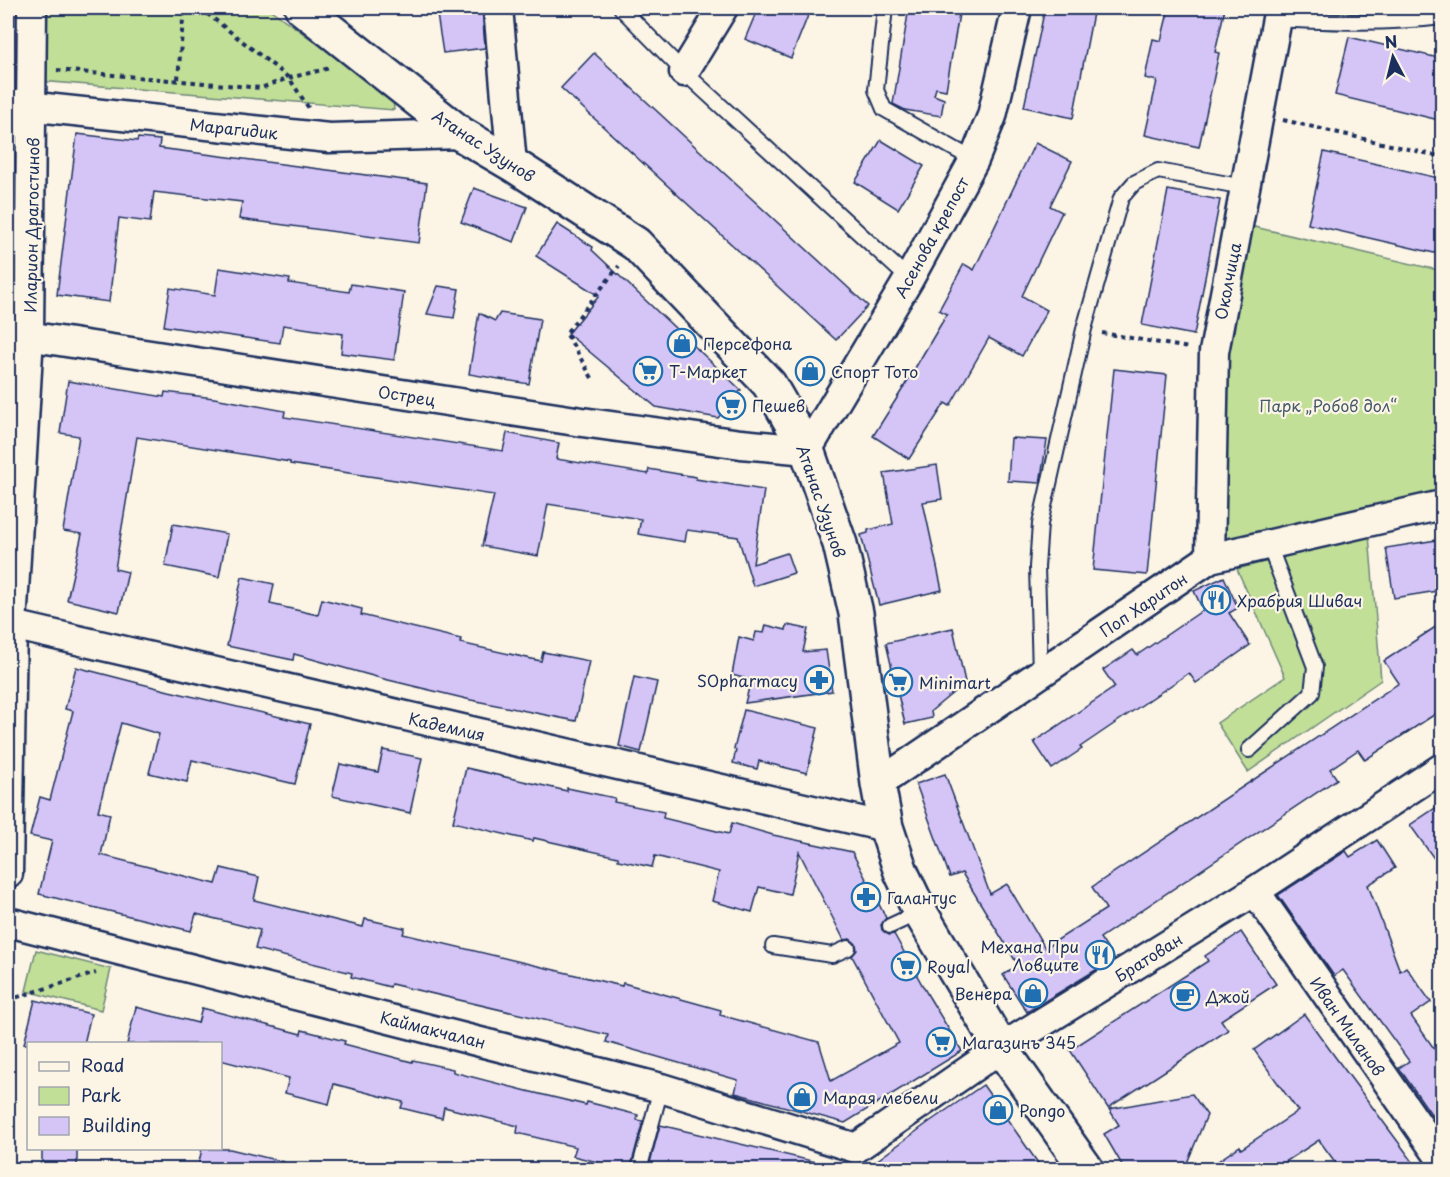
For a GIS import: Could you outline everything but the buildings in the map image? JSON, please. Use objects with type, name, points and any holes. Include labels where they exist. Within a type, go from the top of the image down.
[{"type":"street","name":"Иларион Драгостинов","points":[[8,874],[10,625],[18,335],[20,105],[33,68],[32,8]]},
{"type":"street","name":"Атанас Узунов","points":[[302,8],[461,134],[636,244],[769,384],[807,450],[840,544],[856,613],[878,784],[886,827],[901,872],[920,912],[1001,1048],[1087,1170]]},
{"type":"street","points":[[684,72],[723,8]]},
{"type":"street","name":"Асенова крепост","points":[[807,450],[909,279],[974,160],[992,116],[1017,8]]},
{"type":"street","points":[[503,10],[512,164]]},
{"type":"street","name":"Околчица","points":[[1210,558],[1214,352],[1277,13]]},
{"type":"street","name":"Марагидик","points":[[20,105],[329,138],[461,134]]},
{"type":"street","name":"Острец","points":[[18,335],[582,422],[741,444],[807,450]]},
{"type":"street","name":"Поп Харитон","points":[[878,784],[1210,558],[1443,505]]},
{"type":"street","name":"Кадемлия","points":[[10,625],[886,827]]},
{"type":"street","name":"Братован","points":[[854,1159],[1001,1048],[1255,891],[1443,768]]},
{"type":"street","name":"Иван Миланов","points":[[1255,891],[1443,1160]]},
{"type":"street","name":"Каймакчалан","points":[[8,922],[661,1088],[854,1159]]},
{"type":"lane","points":[[621,8],[684,72],[909,279]]},
{"type":"lane","points":[[885,8],[876,90],[884,109],[974,160]]},
{"type":"lane","points":[[1277,13],[1339,22],[1404,22],[1443,17]]},
{"type":"lane","points":[[1040,673],[1037,567],[1040,524],[1084,330],[1121,198],[1134,183],[1158,171],[1245,187]]},
{"type":"lane","points":[[1249,750],[1312,693],[1315,667],[1269,545]]},
{"type":"lane","points":[[890,926],[920,912]]},
{"type":"lane","points":[[773,946],[832,955],[848,948]]},
{"type":"lane","points":[[639,1170],[661,1088]]},
{"type":"path","points":[[178,80],[184,8]]},
{"type":"path","points":[[200,8],[289,78],[329,138]]},
{"type":"path","points":[[33,68],[261,88],[289,78],[366,60]]},
{"type":"path","points":[[1313,127],[1443,157]]},
{"type":"path","points":[[592,378],[566,333],[636,244]]},
{"type":"path","points":[[1084,330],[1214,352]]},
{"type":"path","points":[[8,1000],[106,970]]},
{"type":"green space","points":[[42,8],[268,8],[393,98],[394,110],[40,81]]},
{"type":"green space","points":[[1279,8],[1442,8],[1442,17],[1276,19]]},
{"type":"green space","name":"Парк „Робов дол“","points":[[1238,223],[1442,271],[1442,505],[1210,558]]},
{"type":"green space","points":[[1369,535],[1381,680],[1248,772],[1217,723],[1285,677],[1237,569]]},
{"type":"green space","points":[[36,950],[111,969],[101,1010],[26,991]]},
{"type":"place","name":"Персефона","points":[[682,343]]},
{"type":"place","name":"Т-Маркет","points":[[648,371]]},
{"type":"place","name":"Спорт Тото","points":[[810,371]]},
{"type":"place","name":"Пешев","points":[[731,405]]},
{"type":"place","name":"Храбрия Шивач","points":[[1216,600]]},
{"type":"place","name":"SOpharmacy","points":[[819,680]]},
{"type":"place","name":"Minimart","points":[[898,682]]},
{"type":"place","name":"Галантус","points":[[866,897]]},
{"type":"place","name":"Механа При Ловците","points":[[1100,955]]},
{"type":"place","name":"Royal","points":[[906,966]]},
{"type":"place","name":"Венера","points":[[1033,993]]},
{"type":"place","name":"Джой","points":[[1185,996]]},
{"type":"place","name":"Магазинъ 345","points":[[941,1042]]},
{"type":"place","name":"Марая мебели","points":[[802,1097]]},
{"type":"place","name":"Pongo","points":[[998,1110]]}]
